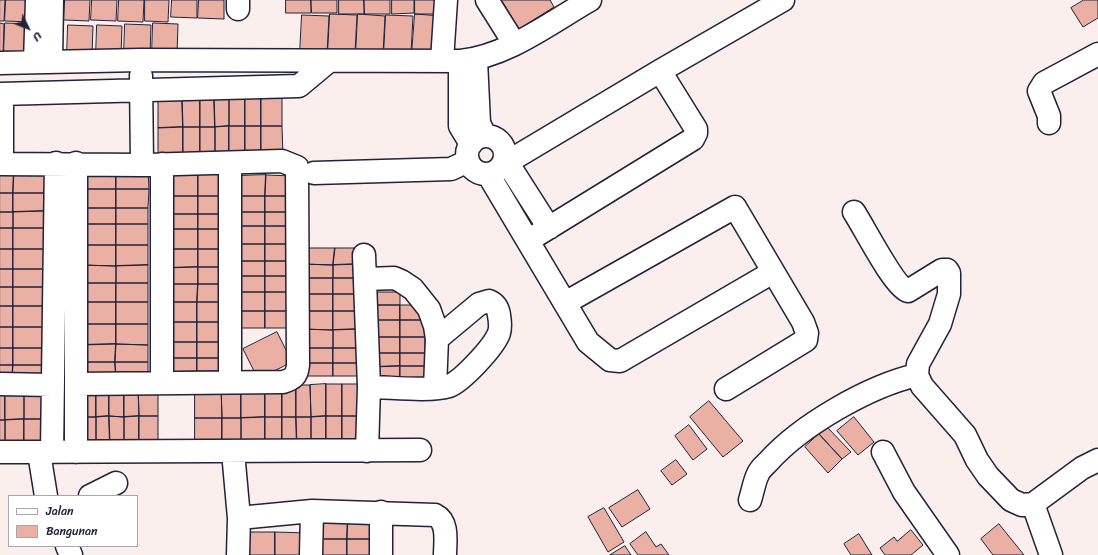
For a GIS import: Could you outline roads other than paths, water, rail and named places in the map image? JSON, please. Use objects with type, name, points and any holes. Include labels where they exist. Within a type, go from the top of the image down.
[{"type":"street","points":[[36,0],[43,62]]},
{"type":"street","points":[[43,62],[52,0]]},
{"type":"street","points":[[314,173],[451,168],[475,147],[493,137],[500,142],[505,150],[505,159],[501,167],[495,172],[488,174],[479,173],[472,168],[475,147],[460,126],[459,61],[446,0]]},
{"type":"street","points":[[488,0],[514,43]]},
{"type":"street","points":[[76,384],[282,382],[290,380],[297,373],[298,364],[297,167],[282,161],[152,165],[66,163],[1,164],[2,103],[0,94],[141,74],[329,61],[459,61],[494,54],[590,0]]},
{"type":"street","points":[[505,159],[516,157],[783,0]]},
{"type":"street","points":[[1049,123],[1049,116],[1039,91],[1041,87],[1044,83],[1098,54]]},
{"type":"street","points":[[0,63],[43,62],[141,74],[299,86],[329,61]]},
{"type":"street","points":[[528,241],[693,139],[696,134],[696,129],[660,71]]},
{"type":"street","points":[[141,74],[152,165],[162,383]]},
{"type":"street","points":[[505,159],[549,228]]},
{"type":"street","points":[[66,163],[76,384],[76,452]]},
{"type":"street","points":[[46,495],[45,452],[52,385],[66,163]]},
{"type":"street","points":[[230,163],[230,382]]},
{"type":"street","points":[[488,174],[588,342],[610,360],[620,361],[773,272]]},
{"type":"street","points":[[565,303],[735,207],[803,322],[807,333],[806,340],[726,389]]},
{"type":"street","points":[[854,212],[892,276],[903,289],[908,290],[942,270],[947,270],[949,274],[949,294],[940,324],[918,364],[917,375],[922,386],[965,435],[988,476],[1011,500],[1022,505],[1033,504],[1082,468],[1098,460]]},
{"type":"street","points":[[364,255],[369,387],[368,451]]},
{"type":"street","points":[[366,279],[394,278],[409,285],[429,309],[435,326],[437,339],[435,388]]},
{"type":"street","points":[[369,387],[435,388],[449,386],[463,378],[495,341],[500,326],[496,306],[489,302],[480,304],[437,339]]},
{"type":"street","points":[[750,500],[759,473],[774,455],[801,432],[825,416],[873,390],[917,375]]},
{"type":"street","points":[[0,384],[52,385]]},
{"type":"street","points":[[0,452],[420,450]]},
{"type":"street","points":[[233,452],[239,518],[238,555]]},
{"type":"street","points":[[883,452],[904,492],[948,555]]},
{"type":"street","points":[[92,495],[116,483]]},
{"type":"street","points":[[1033,504],[1051,555]]},
{"type":"street","points":[[239,518],[312,511],[381,512],[438,516],[445,527],[445,555]]},
{"type":"street","points":[[311,555],[312,511]]},
{"type":"street","points":[[381,512],[381,555]]}]
